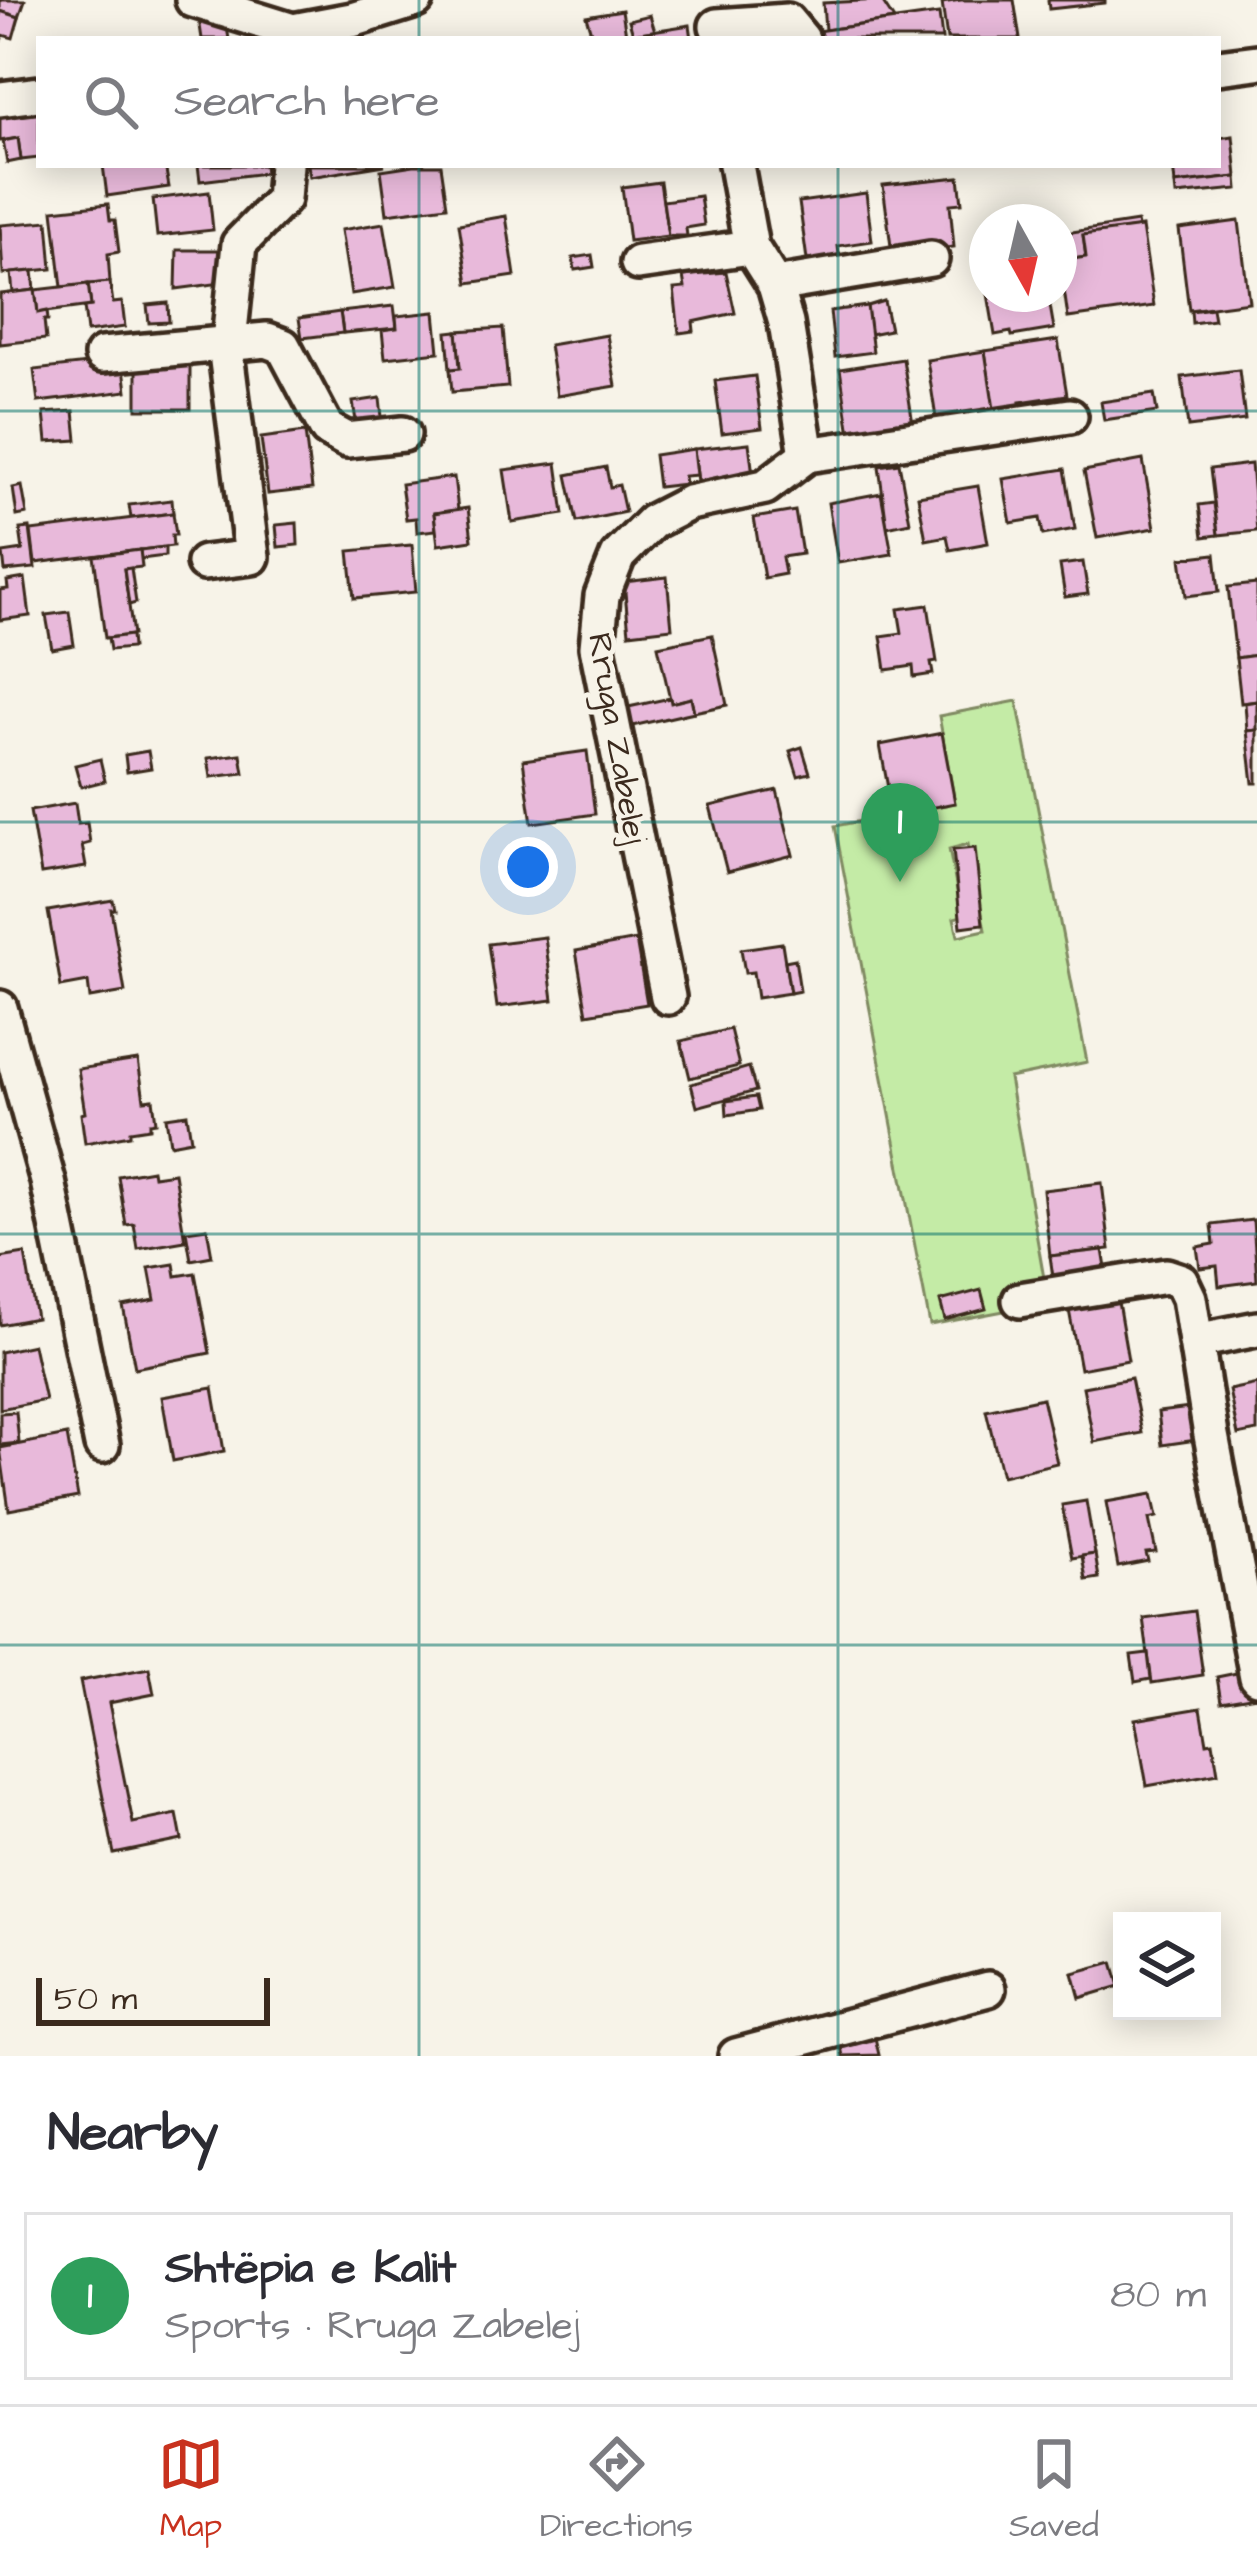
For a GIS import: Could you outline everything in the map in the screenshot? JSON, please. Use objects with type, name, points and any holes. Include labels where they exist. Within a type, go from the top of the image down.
[{"type":"street","points":[[193,0],[289,35],[416,0]]},
{"type":"street","points":[[716,22],[787,21],[801,36]]},
{"type":"street","points":[[1221,67],[1257,62]]},
{"type":"street","points":[[0,99],[36,94]]},
{"type":"street","points":[[204,563],[252,557],[227,361],[239,244],[283,199],[286,168]]},
{"type":"street","points":[[737,168],[751,247],[775,284],[795,367],[807,455]]},
{"type":"street","points":[[638,263],[751,247]]},
{"type":"street","points":[[775,284],[931,259]]},
{"type":"street","points":[[101,356],[267,340],[283,346],[327,429],[347,440],[403,434]]},
{"type":"street","name":"Rruga Zabelej","points":[[668,997],[597,647],[602,596],[618,556],[652,522],[689,503],[764,487],[807,455],[1070,416]]},
{"type":"street","points":[[0,1008],[48,1181],[102,1445]]},
{"type":"street","points":[[1020,1300],[1166,1276],[1181,1281],[1189,1298],[1257,1677]]},
{"type":"street","points":[[1196,1341],[1257,1329]]},
{"type":"street","points":[[736,2056],[988,1990]]},
{"type":"green space","points":[[1017,701],[1087,1062],[1009,1078],[1045,1284],[1006,1292],[1009,1310],[930,1325],[835,826],[955,803],[939,716]],"holes":[[[968,844],[985,930],[958,936],[954,918],[962,916],[949,849]]]},
{"type":"building","points":[[0,0],[25,0],[19,17],[0,11]]},
{"type":"building","points":[[881,0],[894,20],[825,30],[823,3]]},
{"type":"building","points":[[1014,0],[1020,36],[947,36],[942,3]]},
{"type":"building","points":[[1048,0],[1105,0],[1105,3],[1049,9]]},
{"type":"building","points":[[622,10],[626,35],[592,36],[586,16]]},
{"type":"building","points":[[0,11],[19,17],[13,38],[3,35],[0,44]]},
{"type":"building","points":[[939,14],[942,36],[818,36],[817,31]]},
{"type":"building","points":[[650,15],[655,31],[633,34],[629,20]]},
{"type":"building","points":[[225,16],[228,36],[202,36],[199,19]]},
{"type":"building","points":[[690,25],[692,36],[620,36]]},
{"type":"building","points":[[36,112],[36,158],[21,160],[18,138],[0,141],[0,117]]},
{"type":"building","points":[[1233,136],[1237,177],[1175,184],[1173,168],[1221,168],[1221,138]]},
{"type":"building","points":[[18,138],[21,160],[7,163],[3,141]]},
{"type":"building","points":[[103,168],[166,168],[169,187],[107,196]]},
{"type":"building","points":[[198,168],[264,168],[265,173],[200,181]]},
{"type":"building","points":[[308,168],[366,168],[310,177]]},
{"type":"building","points":[[441,168],[447,206],[387,214],[381,170]]},
{"type":"building","points":[[959,177],[962,203],[950,204],[954,247],[892,254],[883,185]]},
{"type":"building","points":[[1237,177],[1238,189],[1176,195],[1175,184]]},
{"type":"building","points":[[660,182],[668,236],[629,241],[622,187]]},
{"type":"building","points":[[209,192],[213,230],[157,236],[153,199]]},
{"type":"building","points":[[866,193],[872,241],[838,246],[840,262],[808,267],[799,202]]},
{"type":"building","points":[[700,196],[704,225],[686,228],[687,236],[668,236],[663,201]]},
{"type":"building","points":[[108,204],[119,252],[108,254],[110,282],[62,287],[53,210]]},
{"type":"building","points":[[506,216],[515,276],[468,283],[459,224]]},
{"type":"building","points":[[48,221],[52,269],[3,274],[0,225]]},
{"type":"building","points":[[1239,221],[1249,302],[1189,310],[1179,229]]},
{"type":"building","points":[[1137,222],[1138,228],[1083,235],[1086,257],[1077,258],[1077,231]]},
{"type":"building","points":[[384,223],[395,287],[351,294],[341,230]]},
{"type":"building","points":[[1142,227],[1154,306],[1068,318],[1067,312],[1077,312],[1077,258],[1086,257],[1083,235]]},
{"type":"building","points":[[177,250],[223,250],[222,283],[176,289]]},
{"type":"building","points":[[592,255],[594,267],[575,270],[573,258]]},
{"type":"building","points":[[33,271],[35,290],[13,293],[11,273]]},
{"type":"building","points":[[726,272],[735,313],[693,322],[694,331],[679,333],[674,289],[685,288],[683,276]]},
{"type":"building","points":[[110,282],[113,303],[122,302],[125,327],[87,332],[88,284]]},
{"type":"building","points":[[88,284],[91,306],[38,313],[35,290]]},
{"type":"building","points":[[35,290],[38,313],[47,311],[46,339],[0,344],[0,294]]},
{"type":"building","points":[[884,301],[890,330],[870,334],[867,306]]},
{"type":"building","points":[[168,303],[169,322],[149,323],[147,305]]},
{"type":"building","points":[[394,306],[397,328],[343,333],[340,312]]},
{"type":"building","points":[[867,306],[873,352],[835,357],[830,311]]},
{"type":"building","points":[[1212,308],[1214,320],[1192,323],[1191,311]]},
{"type":"building","points":[[340,312],[343,333],[302,338],[299,318]]},
{"type":"building","points":[[435,312],[439,352],[385,358],[382,330],[397,328],[396,316]]},
{"type":"building","points":[[991,312],[1051,312],[1054,329],[995,335]]},
{"type":"building","points":[[503,328],[508,387],[452,392],[450,369],[460,368],[457,331]]},
{"type":"building","points":[[457,331],[460,368],[450,369],[447,332]]},
{"type":"building","points":[[607,335],[616,386],[557,396],[549,345]]},
{"type":"building","points":[[1058,340],[1067,395],[1020,402],[1023,417],[995,422],[985,351]]},
{"type":"building","points":[[985,351],[994,409],[936,418],[927,360]]},
{"type":"building","points":[[137,356],[190,356],[190,409],[137,409]]},
{"type":"building","points":[[903,359],[913,424],[850,434],[840,369]]},
{"type":"building","points":[[123,360],[127,391],[38,402],[34,370]]},
{"type":"building","points":[[1239,370],[1245,420],[1188,427],[1182,377]]},
{"type":"building","points":[[755,376],[762,428],[722,433],[715,381]]},
{"type":"building","points":[[1154,394],[1157,412],[1104,420],[1101,402]]},
{"type":"building","points":[[380,398],[382,417],[356,421],[353,402]]},
{"type":"building","points":[[74,411],[77,440],[47,442],[44,413]]},
{"type":"building","points":[[305,432],[312,489],[268,494],[261,438]]},
{"type":"building","points":[[749,443],[754,483],[699,490],[694,449]]},
{"type":"building","points":[[694,449],[697,475],[684,476],[685,484],[658,487],[654,455]]},
{"type":"building","points":[[1143,460],[1155,528],[1097,538],[1084,471]]},
{"type":"building","points":[[557,463],[564,514],[512,522],[504,470]]},
{"type":"building","points":[[899,463],[910,522],[887,527],[879,466]]},
{"type":"building","points":[[1251,464],[1257,531],[1218,535],[1210,469]]},
{"type":"building","points":[[606,467],[610,487],[619,485],[625,512],[577,522],[567,475]]},
{"type":"building","points":[[1065,469],[1075,529],[1043,535],[1040,518],[1011,523],[1003,479]]},
{"type":"building","points":[[454,477],[458,510],[434,513],[436,530],[417,532],[416,518],[406,519],[401,484]]},
{"type":"building","points":[[22,486],[27,514],[17,516],[13,488]]},
{"type":"building","points":[[978,486],[988,543],[950,550],[947,536],[926,540],[918,496]]},
{"type":"building","points":[[881,493],[892,554],[838,563],[828,503]]},
{"type":"building","points":[[172,500],[173,513],[131,518],[129,505]]},
{"type":"building","points":[[1214,503],[1218,535],[1203,537],[1199,505]]},
{"type":"building","points":[[468,508],[472,540],[438,545],[434,513]]},
{"type":"building","points":[[795,511],[802,554],[782,557],[785,574],[764,578],[754,518]]},
{"type":"building","points":[[173,513],[173,546],[35,563],[31,531]]},
{"type":"building","points":[[297,523],[298,545],[278,547],[276,525]]},
{"type":"building","points":[[30,528],[35,568],[5,571],[3,553],[23,550],[20,529]]},
{"type":"building","points":[[412,545],[416,592],[354,598],[349,551]]},
{"type":"building","points":[[165,547],[165,556],[141,559],[140,550]]},
{"type":"building","points":[[140,550],[142,567],[124,569],[133,635],[105,638],[94,556]]},
{"type":"building","points":[[1215,554],[1219,592],[1186,596],[1181,558]]},
{"type":"building","points":[[1083,562],[1088,594],[1065,597],[1060,565]]},
{"type":"building","points":[[131,568],[136,603],[129,605],[124,569]]},
{"type":"building","points":[[667,577],[672,628],[629,633],[624,582]]},
{"type":"building","points":[[25,578],[30,616],[0,620],[0,590],[8,589],[7,581]]},
{"type":"building","points":[[1257,584],[1257,655],[1236,658],[1228,587]]},
{"type":"building","points":[[928,605],[937,662],[931,663],[933,674],[914,677],[913,666],[886,670],[881,636],[902,633],[898,609]]},
{"type":"building","points":[[69,612],[74,645],[52,649],[46,615]]},
{"type":"building","points":[[131,635],[132,648],[110,650],[108,638]]},
{"type":"building","points":[[712,635],[727,705],[694,712],[691,698],[671,703],[658,646]]},
{"type":"building","points":[[1257,655],[1257,701],[1241,703],[1236,658]]},
{"type":"building","points":[[670,698],[671,703],[691,698],[694,712],[628,727],[624,708]]},
{"type":"building","points":[[1257,701],[1257,730],[1247,731],[1245,703]]},
{"type":"building","points":[[1257,730],[1257,783],[1253,783],[1247,731]]},
{"type":"building","points":[[942,733],[955,803],[893,815],[880,745]]},
{"type":"building","points":[[802,747],[810,773],[798,776],[790,751]]},
{"type":"building","points":[[148,751],[151,768],[127,772],[125,755]]},
{"type":"building","points":[[587,751],[595,814],[532,823],[523,760]]},
{"type":"building","points":[[241,754],[244,773],[211,777],[208,758]]},
{"type":"building","points":[[100,759],[105,781],[81,787],[75,765]]},
{"type":"building","points":[[777,790],[793,855],[727,872],[710,806]]},
{"type":"building","points":[[75,803],[78,824],[87,823],[90,843],[82,845],[86,867],[41,874],[30,811]]},
{"type":"building","points":[[975,848],[983,924],[961,927],[953,850]]},
{"type":"building","points":[[113,900],[125,992],[90,998],[88,982],[61,987],[48,911]]},
{"type":"building","points":[[545,937],[553,1000],[497,1007],[488,944]]},
{"type":"building","points":[[636,940],[647,1004],[587,1014],[576,951]]},
{"type":"building","points":[[782,943],[790,993],[757,998],[753,972],[745,973],[741,949]]},
{"type":"building","points":[[795,959],[800,991],[790,993],[785,961]]},
{"type":"building","points":[[730,1029],[739,1066],[690,1078],[681,1041]]},
{"type":"building","points":[[138,1060],[144,1100],[153,1099],[156,1122],[130,1135],[85,1143],[78,1069]]},
{"type":"building","points":[[749,1067],[756,1091],[697,1107],[691,1084]]},
{"type":"building","points":[[756,1097],[759,1110],[727,1115],[726,1101]]},
{"type":"building","points":[[187,1114],[191,1140],[170,1144],[166,1117]]},
{"type":"building","points":[[152,1170],[153,1176],[174,1173],[185,1241],[138,1249],[134,1224],[126,1225],[118,1176]]},
{"type":"building","points":[[1102,1183],[1110,1249],[1050,1256],[1043,1190]]},
{"type":"building","points":[[1253,1220],[1257,1281],[1219,1286],[1217,1266],[1200,1268],[1197,1247],[1214,1244],[1212,1225]]},
{"type":"building","points":[[207,1228],[212,1256],[191,1260],[186,1231]]},
{"type":"building","points":[[1103,1250],[1106,1268],[1053,1277],[1050,1256]]},
{"type":"building","points":[[25,1254],[36,1318],[0,1325],[0,1258]]},
{"type":"building","points":[[174,1264],[176,1276],[195,1273],[210,1353],[135,1368],[123,1306],[155,1300],[149,1268]]},
{"type":"building","points":[[981,1290],[986,1309],[945,1320],[940,1301]]},
{"type":"building","points":[[1118,1302],[1128,1360],[1080,1369],[1069,1310]]},
{"type":"building","points":[[33,1345],[45,1400],[0,1409],[0,1352]]},
{"type":"building","points":[[1131,1378],[1142,1433],[1094,1442],[1083,1387]]},
{"type":"building","points":[[1257,1384],[1257,1431],[1238,1435],[1229,1390]]},
{"type":"building","points":[[213,1388],[224,1451],[173,1461],[162,1397]]},
{"type":"building","points":[[1042,1398],[1057,1463],[1002,1476],[986,1410]]},
{"type":"building","points":[[1198,1407],[1203,1439],[1162,1445],[1158,1412]]},
{"type":"building","points":[[16,1412],[19,1443],[0,1445],[0,1413]]},
{"type":"building","points":[[67,1435],[78,1497],[9,1510],[0,1448]]},
{"type":"building","points":[[1152,1494],[1157,1517],[1149,1519],[1156,1552],[1146,1553],[1148,1561],[1118,1567],[1106,1502]]},
{"type":"building","points":[[1086,1501],[1095,1554],[1072,1558],[1062,1505]]},
{"type":"building","points":[[1095,1554],[1099,1578],[1086,1580],[1082,1556]]},
{"type":"building","points":[[1194,1611],[1203,1675],[1152,1683],[1143,1618]]},
{"type":"building","points":[[1148,1653],[1151,1679],[1135,1682],[1131,1655]]},
{"type":"building","points":[[149,1668],[154,1694],[109,1703],[133,1823],[177,1814],[182,1840],[114,1854],[80,1681]]},
{"type":"building","points":[[1251,1670],[1256,1696],[1221,1702],[1217,1677]]},
{"type":"building","points":[[1201,1708],[1218,1773],[1147,1786],[1135,1719]]},
{"type":"building","points":[[1113,1962],[1113,1988],[1080,1998],[1073,1973]]},
{"type":"building","points":[[873,2029],[879,2055],[843,2056],[839,2037]]},
{"type":"place","name":"Shtëpia e Kalit","points":[[900,882]]}]
